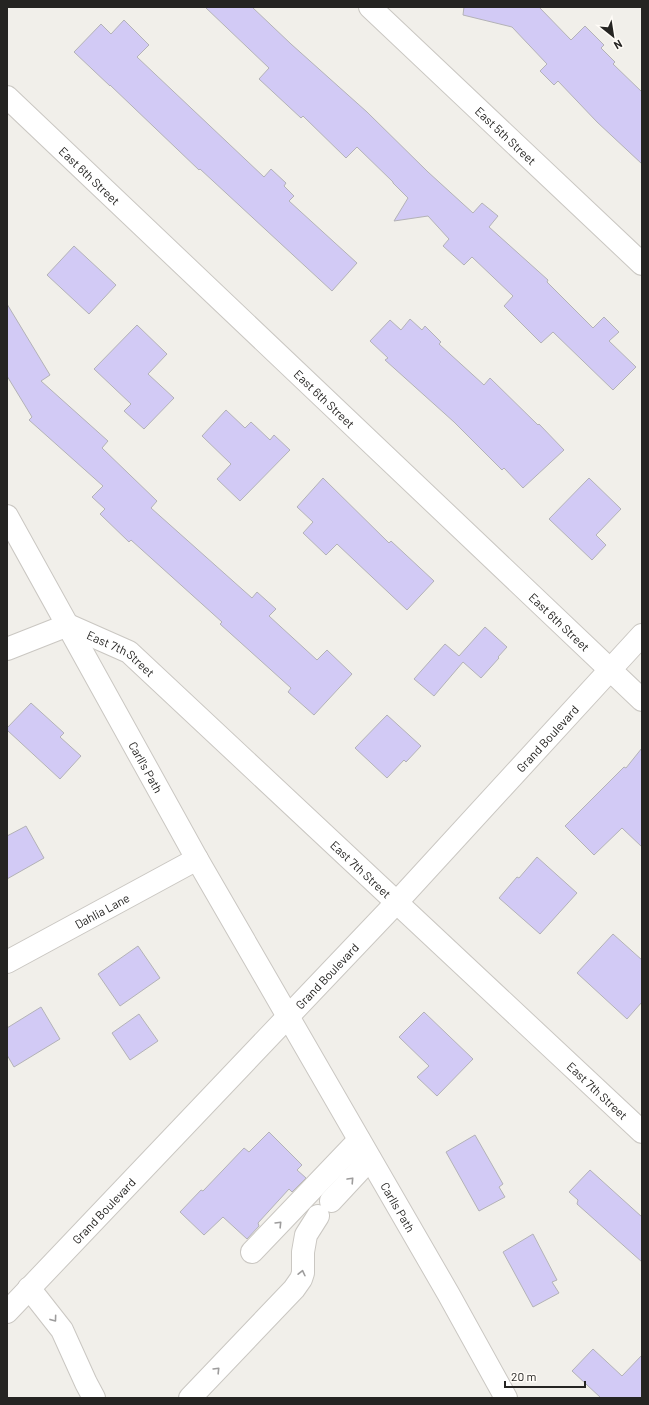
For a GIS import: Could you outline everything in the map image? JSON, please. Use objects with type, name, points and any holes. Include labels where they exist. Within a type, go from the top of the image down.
[{"type":"street","name":"East 5th Street","points":[[370,7],[642,264]]},
{"type":"street","name":"East 6th Street","points":[[7,97],[642,700]]},
{"type":"street","name":"Carll's Path","points":[[7,516],[197,859],[289,1017]]},
{"type":"street","points":[[7,649],[68,625]]},
{"type":"street","name":"East 7th Street","points":[[68,625],[129,652],[642,1132]]},
{"type":"street","name":"Grand Boulevard","points":[[7,1312],[397,902],[642,635]]},
{"type":"street","name":"Dahlia Lane","points":[[7,962],[197,859]]},
{"type":"street","name":"Carlls Path","points":[[289,1017],[506,1398]]},
{"type":"street","points":[[252,1252],[359,1140]]},
{"type":"street","points":[[190,1398],[294,1289],[303,1273],[303,1252],[306,1235],[325,1209],[370,1159]]},
{"type":"street","points":[[30,1288],[62,1330],[94,1398]]},
{"type":"building","points":[[205,7],[252,7],[367,112],[428,172],[473,213],[482,203],[498,216],[489,227],[548,280],[547,282],[593,328],[604,317],[619,332],[609,341],[636,367],[613,390],[553,332],[541,343],[504,306],[513,296],[472,257],[464,265],[443,246],[449,239],[428,216],[394,221],[408,198],[357,147],[346,158],[303,116],[301,118],[259,79],[269,68]]},
{"type":"building","points":[[464,7],[539,7],[571,40],[585,26],[604,45],[601,48],[615,62],[613,64],[642,92],[642,164],[597,122],[558,81],[554,85],[540,71],[547,64],[512,27],[463,15]]},
{"type":"building","points":[[124,20],[149,45],[137,57],[264,177],[271,169],[286,183],[284,186],[294,196],[289,201],[357,263],[332,291],[200,169],[199,170],[74,52],[101,24],[111,34]]},
{"type":"building","points":[[74,246],[116,285],[89,314],[47,275]]},
{"type":"building","points":[[7,304],[50,375],[41,381],[108,441],[102,448],[157,501],[151,508],[252,598],[257,592],[276,609],[269,616],[317,660],[327,650],[352,674],[314,715],[288,692],[291,688],[220,624],[222,622],[131,540],[129,542],[100,514],[105,509],[92,497],[103,486],[29,420],[32,417],[7,376]]},
{"type":"building","points":[[410,319],[422,330],[425,326],[441,342],[439,344],[484,385],[490,378],[538,425],[539,424],[564,450],[523,488],[504,468],[502,470],[454,422],[385,360],[388,358],[370,341],[390,320],[401,330]]},
{"type":"building","points":[[137,325],[167,354],[148,374],[174,398],[144,429],[124,411],[131,404],[94,369]]},
{"type":"building","points":[[226,410],[245,428],[251,422],[270,440],[274,435],[290,450],[240,501],[217,479],[231,464],[202,436]]},
{"type":"building","points":[[323,478],[389,543],[391,541],[434,581],[407,610],[337,544],[326,555],[303,533],[313,522],[297,507]]},
{"type":"building","points":[[589,478],[621,509],[596,535],[606,545],[592,560],[549,519]]},
{"type":"building","points":[[485,627],[507,647],[481,678],[463,662],[434,696],[414,679],[445,644],[459,656]]},
{"type":"building","points":[[31,703],[64,733],[60,737],[81,756],[60,779],[7,730],[7,728]]},
{"type":"building","points":[[387,715],[421,746],[406,762],[404,760],[387,778],[355,748]]},
{"type":"building","points":[[642,748],[642,847],[622,828],[594,855],[565,826],[624,767],[626,768]]},
{"type":"building","points":[[26,826],[44,858],[7,879],[7,836]]},
{"type":"building","points":[[537,857],[577,893],[540,934],[499,898]]},
{"type":"building","points":[[613,934],[642,960],[642,1002],[627,1019],[577,973]]},
{"type":"building","points":[[138,946],[160,978],[120,1006],[98,974]]},
{"type":"building","points":[[41,1007],[60,1039],[14,1067],[7,1055],[7,1028]]},
{"type":"building","points":[[424,1012],[473,1059],[437,1096],[417,1077],[429,1066],[399,1037]]},
{"type":"building","points":[[139,1014],[158,1041],[130,1060],[112,1033]]},
{"type":"building","points":[[269,1132],[302,1165],[297,1170],[306,1178],[292,1192],[289,1189],[258,1223],[259,1226],[247,1239],[223,1217],[204,1235],[180,1212],[201,1190],[203,1191],[244,1148],[249,1152]]},
{"type":"building","points":[[475,1135],[503,1184],[499,1187],[505,1197],[479,1211],[446,1152]]},
{"type":"building","points":[[590,1170],[642,1217],[642,1262],[577,1204],[578,1200],[569,1192]]},
{"type":"building","points":[[533,1234],[557,1280],[552,1282],[559,1293],[533,1307],[503,1252]]},
{"type":"building","points":[[593,1349],[622,1376],[642,1355],[642,1398],[601,1398],[572,1371]]}]
